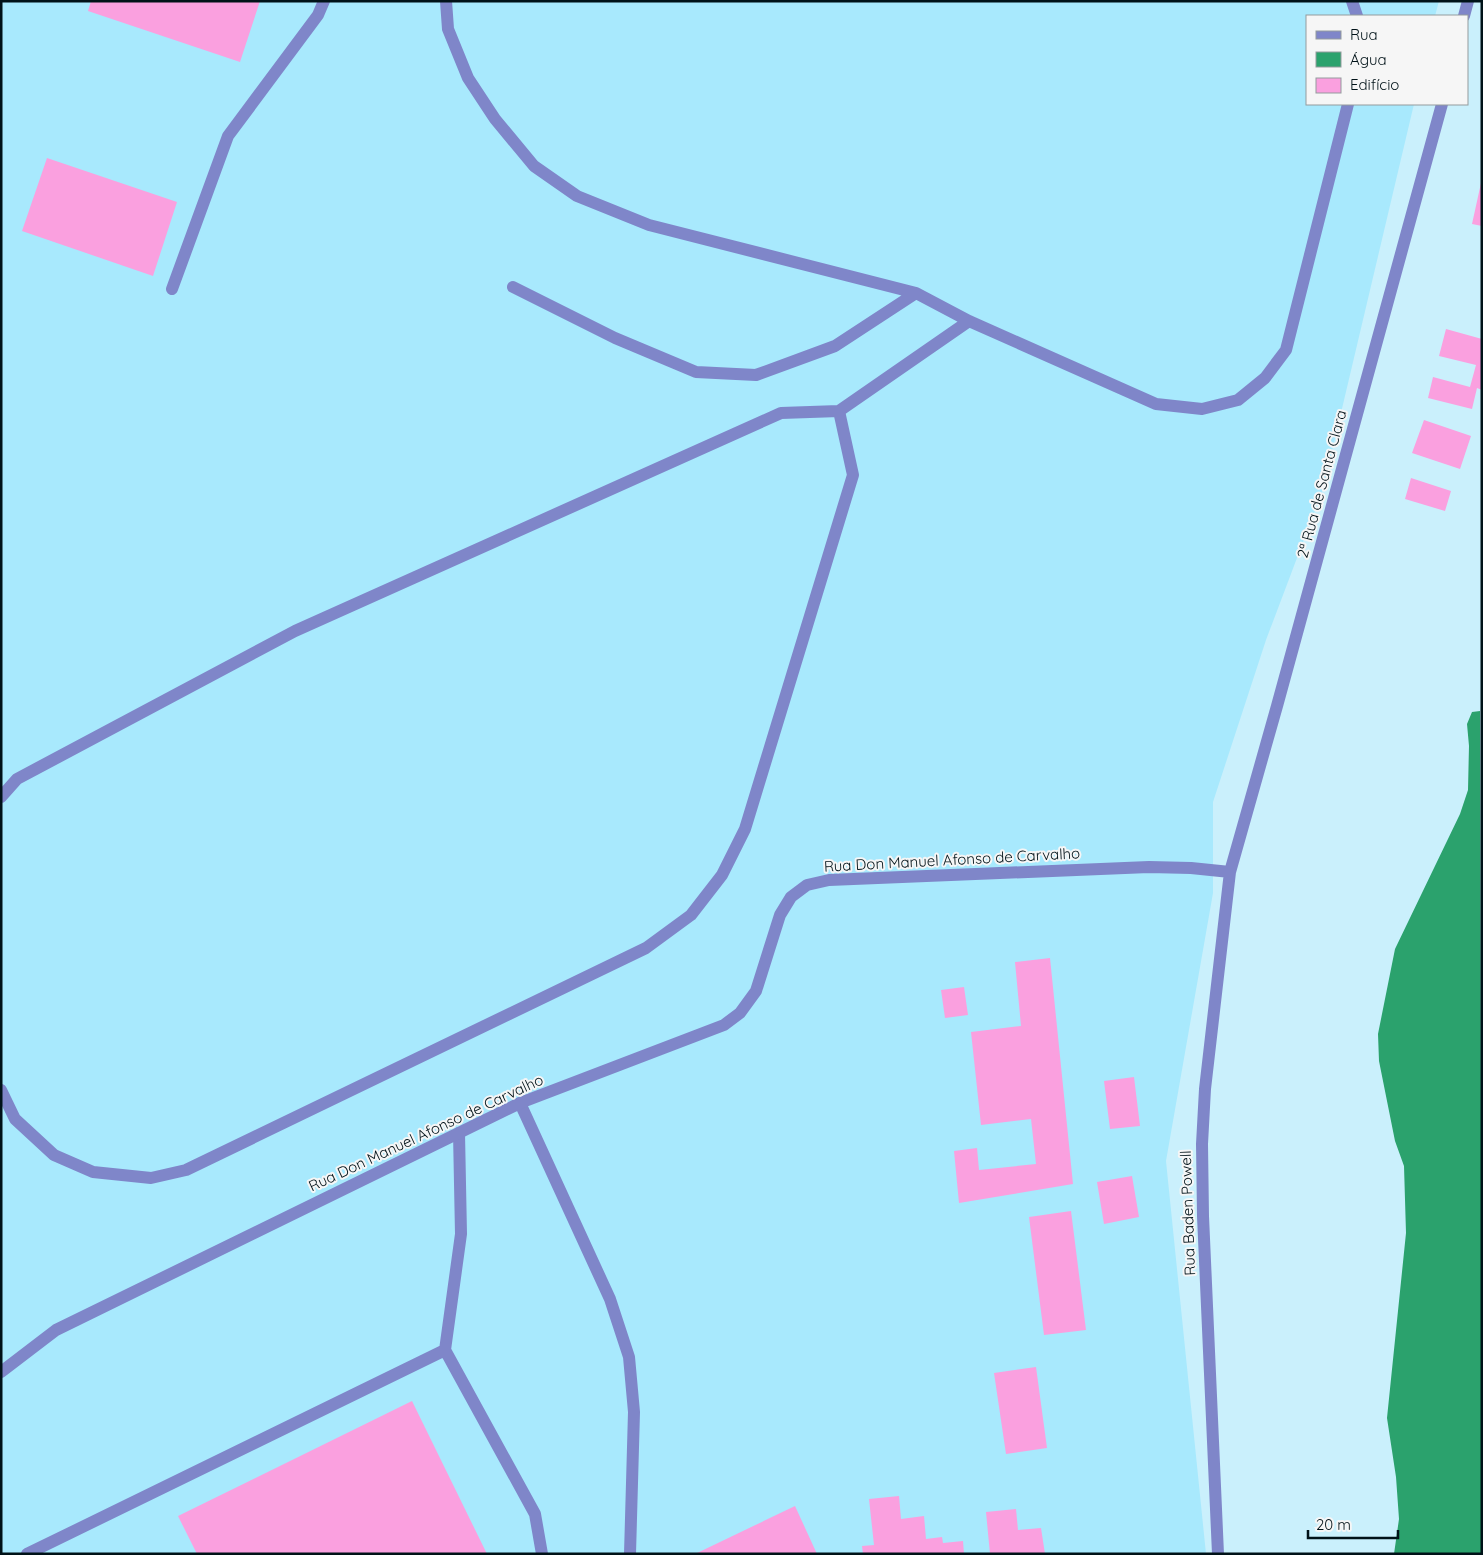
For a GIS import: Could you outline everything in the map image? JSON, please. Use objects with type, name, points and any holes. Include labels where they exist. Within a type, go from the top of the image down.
[{"type":"street","points":[[172,289],[228,136],[318,15],[324,1]]},
{"type":"street","points":[[446,1],[448,29],[465,70],[495,119],[534,166],[577,196],[649,226],[916,293],[969,321],[1156,404],[1202,408],[1238,400],[1265,378],[1286,350],[1348,105]]},
{"type":"street","points":[[1352,1],[1357,15]]},
{"type":"street","points":[[1464,15],[1468,1]]},
{"type":"street","name":"2ª Rua de Santa Clara","points":[[1230,872],[1442,105]]},
{"type":"street","points":[[513,288],[615,338],[696,372],[756,375],[835,346],[916,293]]},
{"type":"street","points":[[1,797],[17,779],[295,631],[781,413],[839,411],[969,321]]},
{"type":"street","points":[[1,1090],[15,1119],[54,1155],[93,1172],[151,1178],[186,1170],[646,948],[691,915],[722,875],[745,829],[854,475],[839,411]]},
{"type":"street","name":"Rua Don Manuel Afonso de Carvalho","points":[[1,1372],[56,1330],[520,1103],[724,1026],[740,1013],[756,991],[780,915],[791,897],[807,886],[829,880],[1149,867],[1191,868],[1230,872]]},
{"type":"street","name":"Rua Baden Powell","points":[[1218,1554],[1202,1144],[1205,1089],[1230,872]]},
{"type":"street","points":[[520,1103],[610,1299],[629,1357],[634,1412],[630,1554]]},
{"type":"street","points":[[459,1133],[461,1234],[445,1350],[535,1514],[542,1554]]},
{"type":"street","points":[[27,1554],[445,1350]]},
{"type":"shaded area","points":[[1,1],[1439,1],[1435,15],[1306,15],[1306,105],[1414,105],[1323,489],[1266,640],[1213,802],[1213,893],[1166,1161],[1206,1554],[1,1554]]},
{"type":"water","points":[[1480,711],[1482,1554],[1394,1554],[1399,1519],[1396,1477],[1387,1418],[1406,1233],[1404,1166],[1395,1141],[1379,1061],[1378,1034],[1395,949],[1460,814],[1468,790],[1469,746],[1467,724],[1472,712]]},
{"type":"building","points":[[91,1],[260,1],[240,62],[88,11]]},
{"type":"building","points":[[47,158],[177,202],[153,276],[22,231]]},
{"type":"building","points":[[1482,183],[1482,226],[1472,224]]},
{"type":"building","points":[[1446,329],[1482,339],[1482,390],[1477,388],[1472,409],[1428,398],[1433,377],[1470,387],[1476,365],[1439,356]]},
{"type":"building","points":[[1424,420],[1471,436],[1460,469],[1412,453]]},
{"type":"building","points":[[1411,478],[1451,491],[1445,511],[1405,499]]},
{"type":"building","points":[[1050,958],[1073,1184],[959,1203],[954,1151],[977,1148],[979,1170],[1036,1164],[1031,1119],[981,1125],[971,1032],[1021,1026],[1015,962]]},
{"type":"building","points":[[964,987],[968,1015],[945,1018],[941,990]]},
{"type":"building","points":[[1134,1077],[1140,1126],[1110,1129],[1104,1081]]},
{"type":"building","points":[[1132,1176],[1139,1217],[1104,1224],[1097,1182]]},
{"type":"building","points":[[1071,1211],[1086,1330],[1044,1335],[1029,1217]]},
{"type":"building","points":[[1036,1367],[1047,1448],[1006,1454],[994,1373]]},
{"type":"building","points":[[412,1401],[487,1554],[197,1554],[178,1516]]},
{"type":"building","points":[[899,1496],[901,1519],[924,1516],[926,1539],[942,1537],[943,1543],[963,1541],[964,1554],[863,1554],[862,1546],[874,1545],[869,1499]]},
{"type":"building","points":[[795,1506],[817,1554],[695,1554]]},
{"type":"building","points":[[1016,1509],[1018,1530],[1041,1528],[1045,1554],[990,1554],[986,1512]]}]
